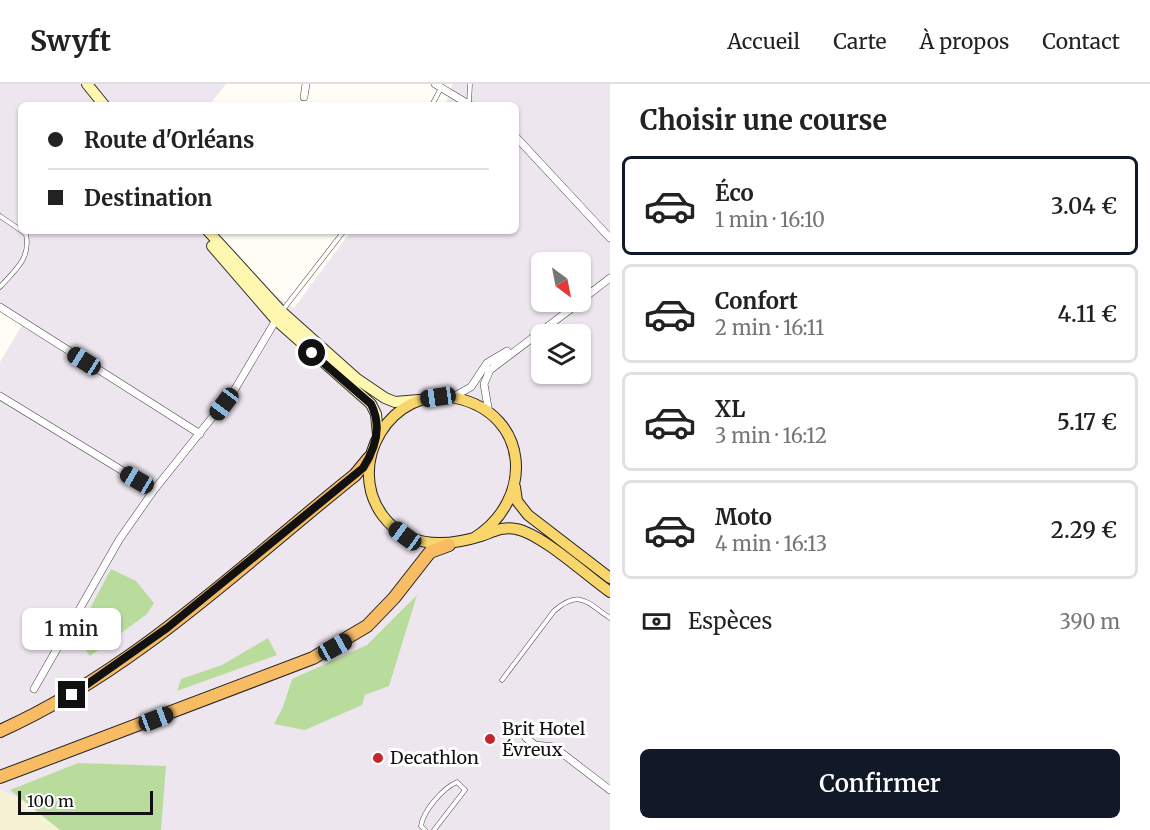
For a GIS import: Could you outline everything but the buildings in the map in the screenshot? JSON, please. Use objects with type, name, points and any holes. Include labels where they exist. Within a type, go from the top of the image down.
[{"type":"highway","points":[[0,731],[72,695],[120,664],[355,475],[369,458]]},
{"type":"highway","points":[[0,777],[313,658],[368,626],[388,606],[430,552],[449,545]]},
{"type":"main road","points":[[87,84],[102,102]]},
{"type":"main road","points":[[203,234],[232,272],[371,404],[376,414],[378,435]]},
{"type":"main road","points":[[211,234],[279,316],[375,393],[395,402],[451,397],[464,400],[489,413],[504,430],[514,451],[518,501],[528,515],[610,578]]},
{"type":"main road","points":[[425,399],[398,413],[378,435],[369,458],[370,488],[383,516],[405,536],[426,543],[449,545],[496,530],[517,529],[533,536],[610,592]]},
{"type":"main road","points":[[474,538],[501,517],[515,486]]},
{"type":"street","points":[[304,97],[306,84]]},
{"type":"street","points":[[440,85],[465,102]]},
{"type":"street","points":[[519,140],[610,238]]},
{"type":"street","points":[[591,293],[610,278]]},
{"type":"street","points":[[0,307],[200,434]]},
{"type":"street","points":[[489,413],[484,392],[486,377],[499,361],[565,312]]},
{"type":"street","points":[[34,689],[119,540],[154,490],[235,388],[279,316]]},
{"type":"street","points":[[451,397],[471,387],[490,360],[511,348],[520,346]]},
{"type":"street","points":[[0,396],[154,490]]},
{"type":"street","points":[[526,738],[535,746],[554,747],[610,790]]},
{"type":"lane","points":[[469,102],[470,84]]},
{"type":"lane","points":[[433,102],[440,85]]},
{"type":"lane","points":[[0,216],[18,228]]},
{"type":"lane","points":[[0,287],[21,263],[28,248],[26,234]]},
{"type":"lane","points":[[279,316],[342,234]]},
{"type":"lane","points":[[502,680],[554,611],[565,602],[574,597],[582,598],[610,618]]},
{"type":"lane","points":[[425,830],[421,826],[422,818],[448,785],[457,782],[465,790],[434,830]]},
{"type":"shaded area","points":[[0,84],[226,84],[211,102],[18,102],[18,234],[219,234],[273,294],[294,308],[349,234],[519,234],[519,102],[446,102],[453,84],[610,84],[610,830],[83,830],[0,790],[0,362],[22,325],[0,311]]},
{"type":"shaded area","points":[[0,790],[83,830],[0,830]]},
{"type":"green space","points":[[111,569],[136,581],[154,603],[147,614],[90,656],[75,637]]},
{"type":"green space","points":[[417,595],[389,686],[365,695],[362,705],[305,730],[274,724],[283,707],[292,679],[367,645]]},
{"type":"green space","points":[[268,638],[277,655],[177,691],[181,679],[222,665]]},
{"type":"green space","points":[[78,763],[166,766],[161,830],[60,830],[10,790]]},
{"type":"place","name":"Brit Hotel Évreux","points":[[490,739]]},
{"type":"place","name":"Decathlon","points":[[378,758]]},
{"type":"route","points":[[72,695],[120,664],[167,628],[363,468],[378,435],[376,414],[371,404],[312,353]]}]
